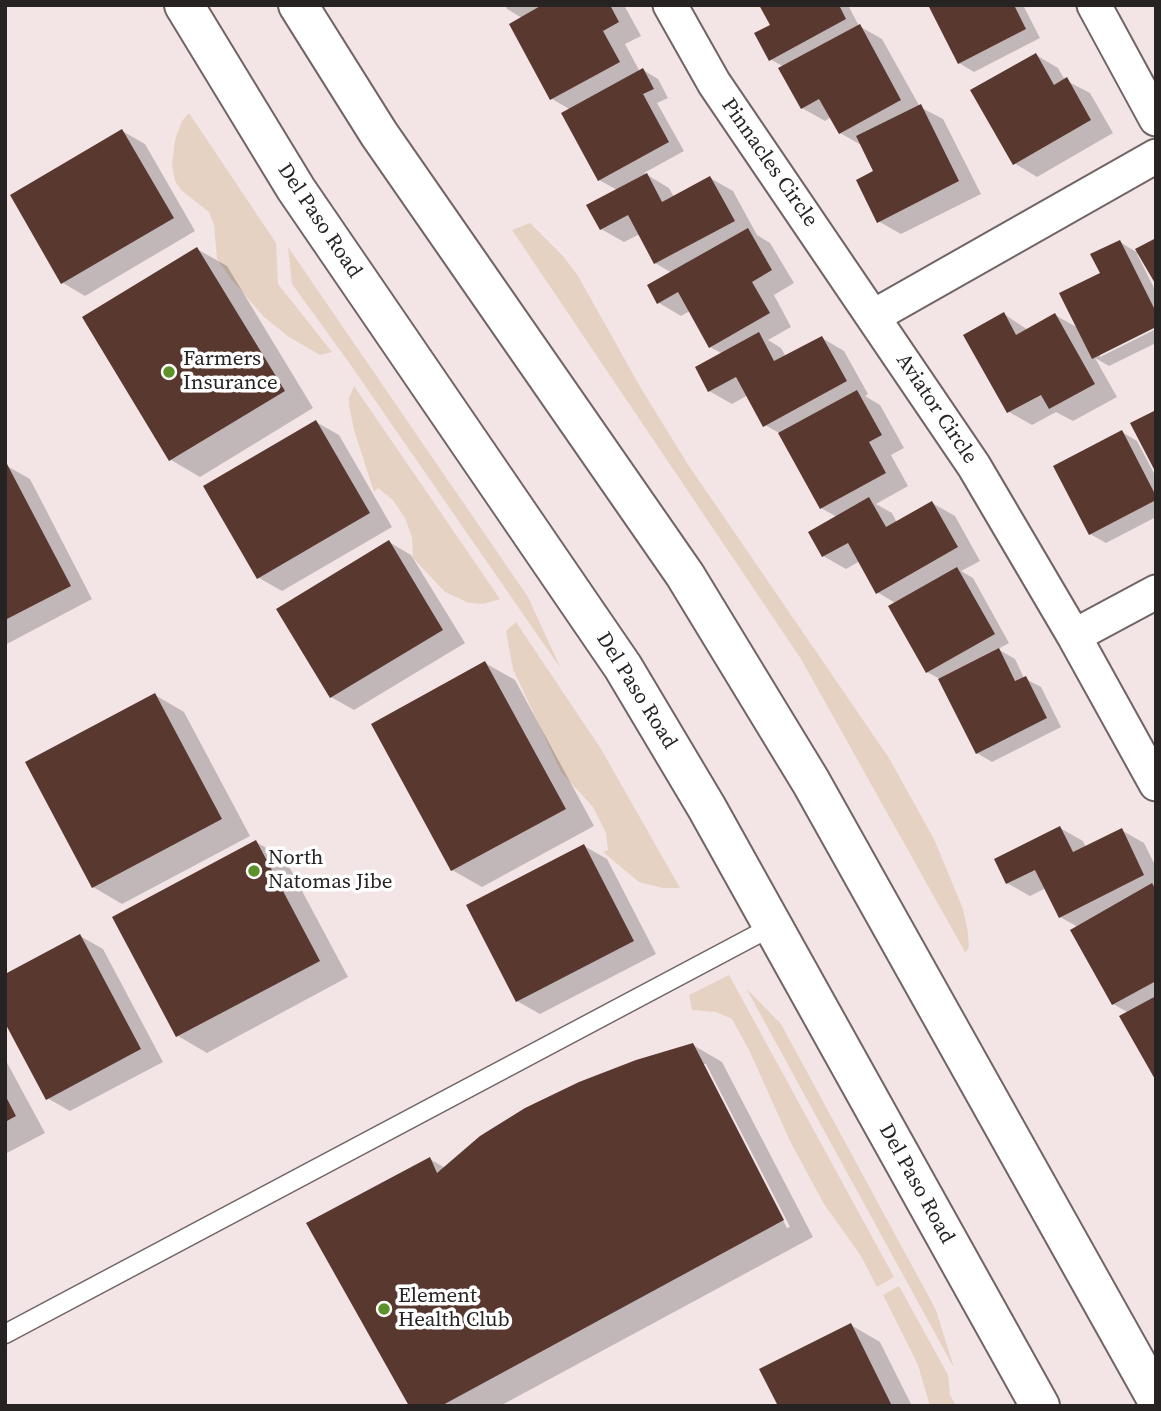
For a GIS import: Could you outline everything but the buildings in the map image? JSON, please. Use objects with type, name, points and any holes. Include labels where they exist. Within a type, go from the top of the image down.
[{"type":"main road","name":"Del Paso Road","points":[[184,5],[296,188],[623,667],[707,808],[1040,1406]]},
{"type":"main road","points":[[298,5],[387,145],[685,575],[811,782],[1156,1398]]},
{"type":"street","name":"Pinnacles Circle","points":[[670,5],[713,83],[874,316]]},
{"type":"street","points":[[1094,5],[1156,119]]},
{"type":"street","points":[[874,316],[1156,156]]},
{"type":"street","name":"Aviator Circle","points":[[874,316],[974,466],[1074,636],[1156,784]]},
{"type":"street","points":[[1074,636],[1156,592]]},
{"type":"lane","points":[[5,1334],[773,926]]},
{"type":"shaded area","points":[[189,113],[276,243],[278,284],[332,352],[320,355],[289,337],[264,317],[217,259],[214,225],[209,212],[181,190],[175,181],[172,165],[175,140],[182,121]]},
{"type":"shaded area","points":[[530,223],[563,256],[578,276],[642,390],[687,463],[889,758],[934,839],[963,909],[969,948],[965,952],[801,659],[512,230]]},
{"type":"shaded area","points":[[288,247],[528,597],[561,669],[292,284]]},
{"type":"shaded area","points":[[354,386],[500,599],[483,604],[469,603],[445,592],[413,558],[412,537],[405,518],[393,500],[378,488],[374,492],[349,405]]},
{"type":"shaded area","points":[[516,622],[601,749],[680,888],[663,888],[639,882],[603,852],[608,850],[606,833],[593,807],[561,772],[513,669],[506,631]]},
{"type":"shaded area","points":[[729,975],[894,1277],[877,1287],[861,1256],[824,1204],[790,1141],[732,1019],[716,1012],[692,1010],[689,995]]},
{"type":"shaded area","points":[[746,988],[781,1024],[936,1310],[954,1368]]},
{"type":"shaded area","points":[[899,1286],[948,1375],[950,1395],[956,1406],[930,1406],[918,1365],[883,1295]]},
{"type":"place","name":"Farmers Insurance","points":[[169,372]]},
{"type":"place","name":"North Natomas Jibe","points":[[254,871]]},
{"type":"place","name":"Element Health Club","points":[[384,1309]]}]
